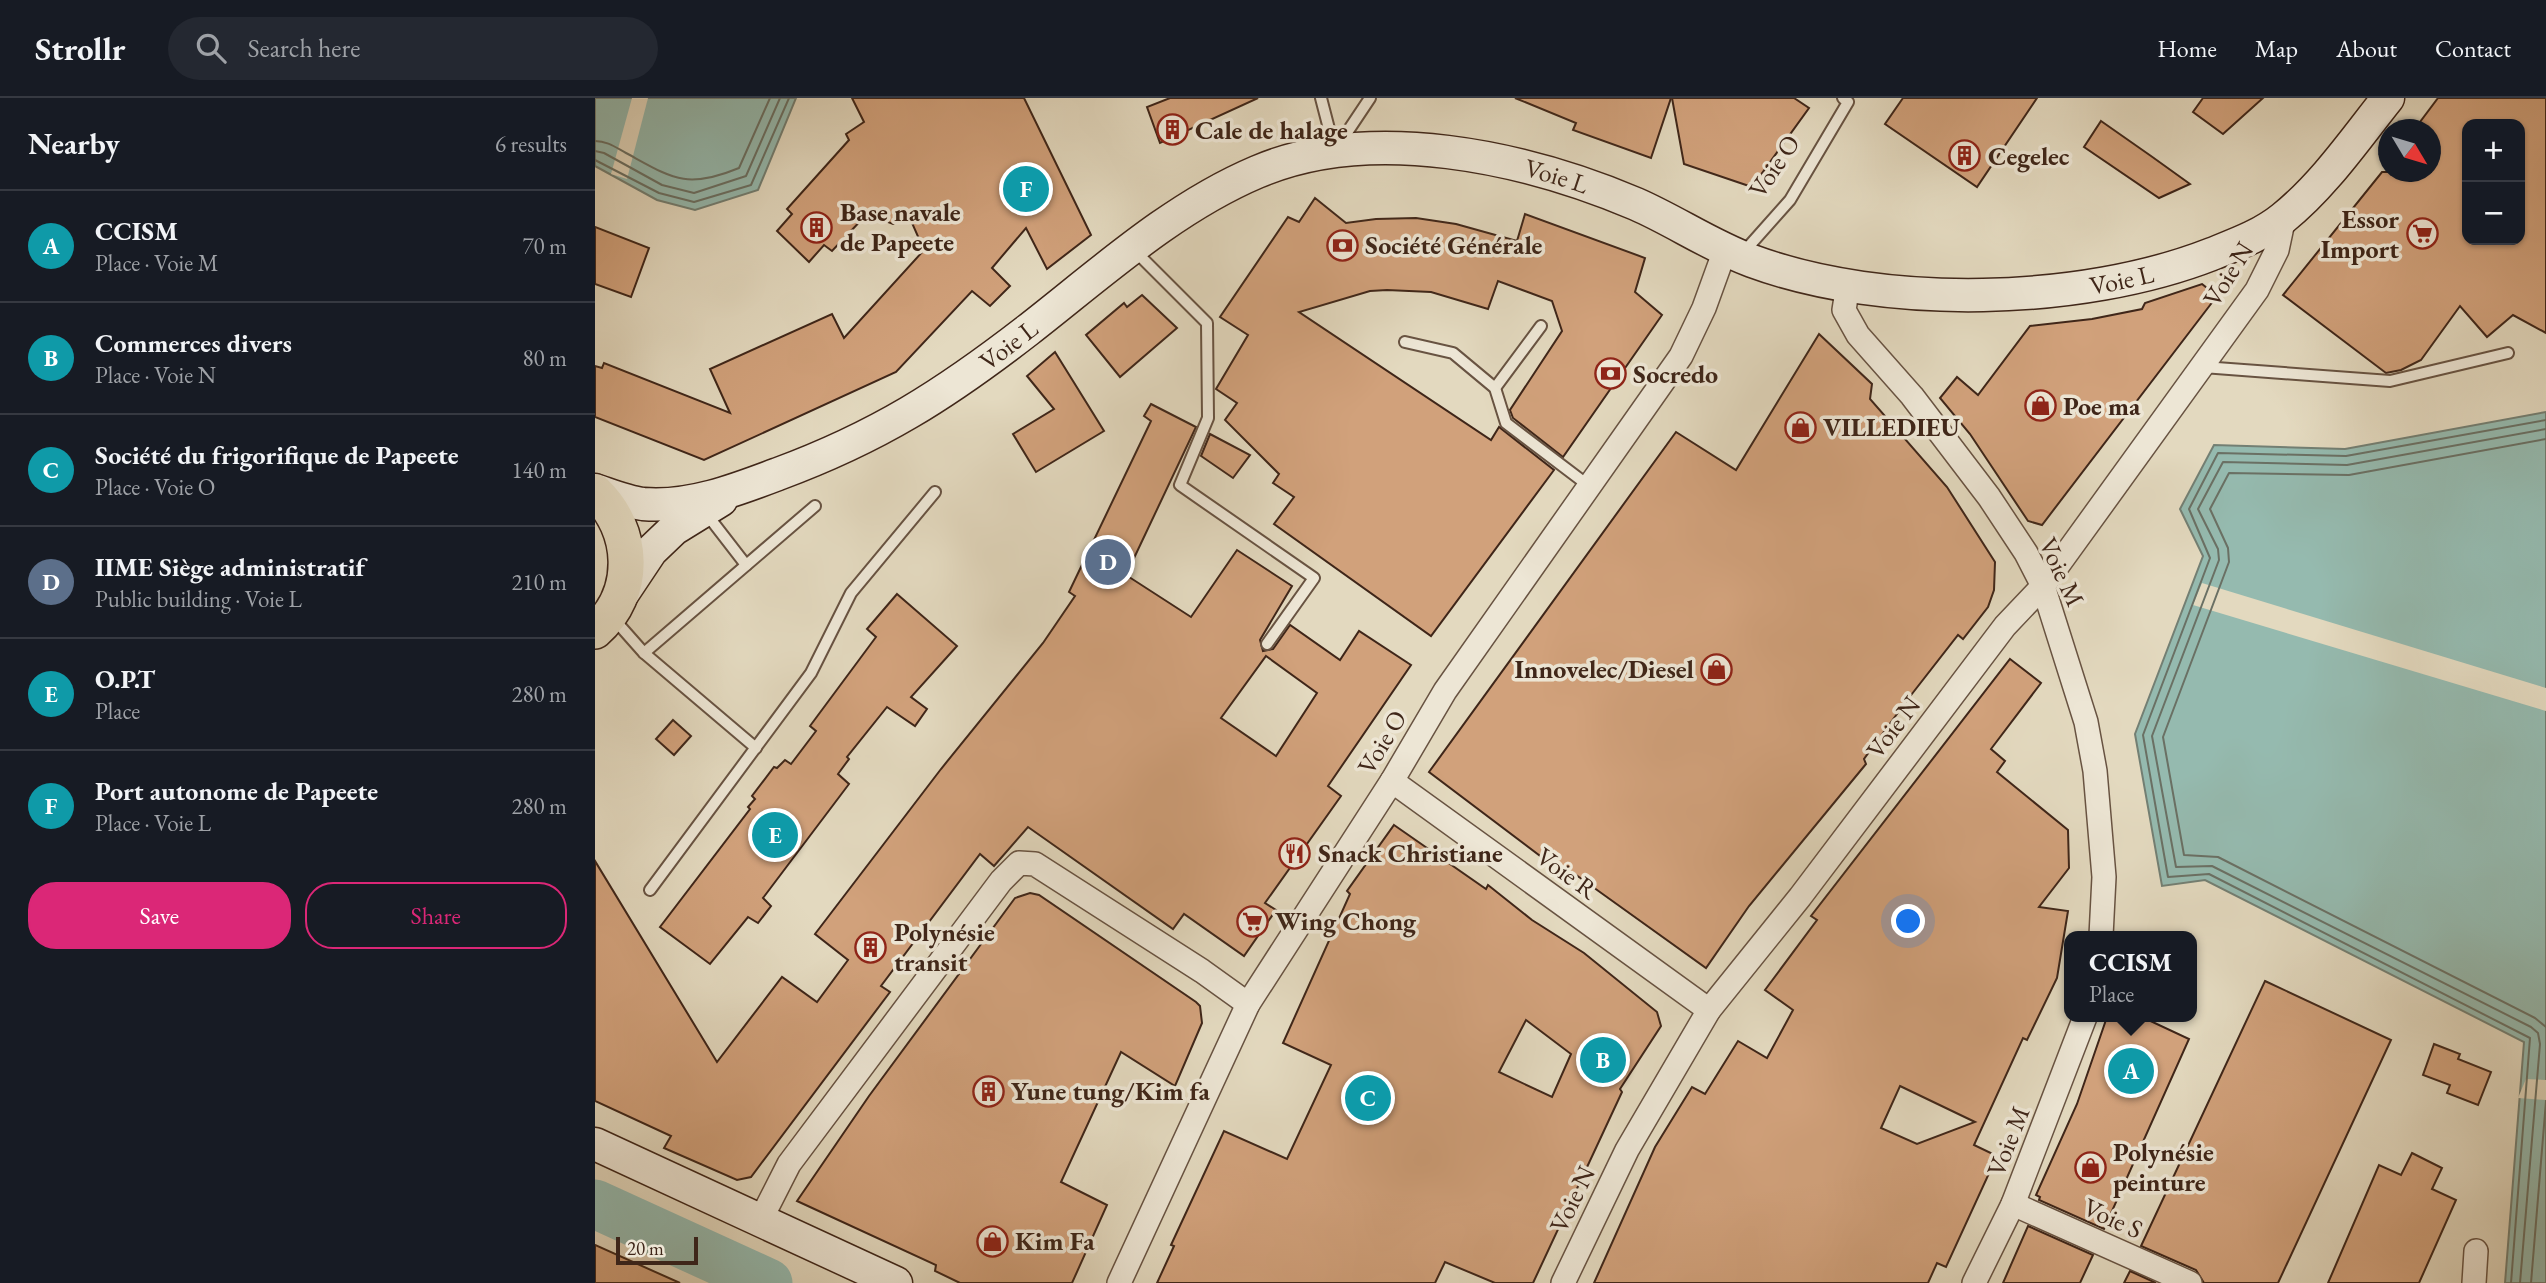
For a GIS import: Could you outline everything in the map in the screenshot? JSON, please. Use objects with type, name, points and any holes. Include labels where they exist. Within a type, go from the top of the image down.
[{"type":"main road","points":[[595,491],[618,521],[626,547],[626,574],[604,622]]},
{"type":"street","name":"Voie L","points":[[733,491],[854,444],[917,411],[975,370],[1132,248],[1218,191],[1297,157],[1335,151],[1407,149],[1480,158],[1545,172],[1633,203],[1683,225],[1733,253],[1848,285],[1899,292],[2048,293],[2125,282],[2178,267],[2240,243],[2284,217],[2328,172],[2388,98]]},
{"type":"street","name":"Voie N","points":[[1563,1283],[1627,1150],[1709,1010],[1800,897],[1997,637],[2043,586],[2257,289],[2277,250],[2284,217]]},
{"type":"street","name":"Voie O","points":[[1119,1283],[1248,1004],[1392,781],[1445,691],[1681,356],[1733,253]]},
{"type":"street","name":"Voie M","points":[[1848,285],[1844,310],[1858,335],[1912,396],[1982,489],[2026,554],[2043,586],[2087,722],[2095,771],[2104,877],[2101,931]]},
{"type":"street","points":[[595,491],[641,504],[678,503],[733,491]]},
{"type":"street","points":[[604,622],[652,551],[674,529],[705,512],[733,491]]},
{"type":"street","name":"Voie R","points":[[1392,781],[1709,1010]]},
{"type":"street","points":[[759,1221],[789,1164],[1001,881],[1019,863],[1035,864],[1202,971],[1248,1004]]},
{"type":"street","name":"Voie M","points":[[1974,1283],[2013,1204],[2083,1022]]},
{"type":"street","points":[[595,1144],[896,1283]]},
{"type":"street","name":"Voie S","points":[[2013,1204],[2190,1283]]},
{"type":"street","points":[[2475,1283],[2476,1251]]},
{"type":"lane","points":[[1321,98],[1335,151]]},
{"type":"lane","points":[[1335,151],[1370,98]]},
{"type":"lane","name":"Voie O","points":[[1733,253],[1790,200],[1845,100]]},
{"type":"lane","points":[[1132,248],[1207,323],[1208,418],[1180,485],[1314,578],[1267,644]]},
{"type":"lane","points":[[1495,388],[1541,326]]},
{"type":"lane","points":[[1405,342],[1453,353],[1495,388],[1506,423],[1588,486]]},
{"type":"lane","points":[[2199,367],[2390,381],[2508,354]]},
{"type":"lane","points":[[650,890],[811,673],[851,593],[935,492]]},
{"type":"lane","points":[[644,653],[815,506]]},
{"type":"lane","points":[[705,512],[746,565]]},
{"type":"lane","points":[[604,622],[756,748]]},
{"type":"water","points":[[595,98],[796,98],[758,190],[695,210],[657,200],[595,166]]},
{"type":"water","points":[[2546,412],[2546,1283],[2505,1283],[2524,1042],[2205,880],[2162,886],[2135,734],[2203,556],[2180,509],[2214,445],[2345,449]]},
{"type":"pier","points":[[632,98],[648,98],[627,179],[611,174]]},
{"type":"pier","points":[[2202,583],[2546,688],[2546,711],[2193,605]]},
{"type":"pier","points":[[2526,1079],[2546,1080],[2546,1100],[2518,1098]]},
{"type":"building","points":[[852,98],[1024,98],[1091,235],[1047,269],[1026,228],[992,268],[1010,286],[990,306],[972,291],[896,372],[704,460],[595,417],[595,366],[602,368],[604,363],[730,413],[710,369],[832,314],[844,338],[924,250],[909,216],[893,224],[867,214],[832,251],[824,245],[809,262],[777,231],[792,214],[787,209],[849,140],[846,134],[864,122]]},
{"type":"building","name":"Cale de halage","points":[[1170,98],[1258,98],[1160,143],[1147,107]]},
{"type":"building","points":[[1515,98],[1671,98],[1651,158],[1573,130],[1576,123]]},
{"type":"building","points":[[1672,98],[1794,98],[1809,108],[1752,187],[1684,164]]},
{"type":"building","name":"Cegelec","points":[[1903,98],[2037,98],[1977,187],[1885,124]]},
{"type":"building","points":[[2203,98],[2263,98],[2223,134],[2193,112]]},
{"type":"building","points":[[2438,98],[2546,98],[2546,333],[2513,315],[2487,337],[2460,306],[2421,360],[2401,370],[2386,373],[2283,295],[2378,177],[2378,182],[2441,182],[2441,119],[2422,119]]},
{"type":"building","points":[[2101,121],[2190,184],[2159,198],[2084,147]]},
{"type":"building","points":[[1315,198],[1346,223],[1416,218],[1456,224],[1517,241],[1525,214],[1645,258],[1635,292],[1662,315],[1563,457],[1513,418],[1510,410],[1562,331],[1552,301],[1498,281],[1488,309],[1431,292],[1387,290],[1370,291],[1299,312],[1491,440],[1499,427],[1554,470],[1431,636],[1274,524],[1294,497],[1273,483],[1279,474],[1225,420],[1237,403],[1216,389],[1248,335],[1220,317],[1288,217],[1299,222]]},
{"type":"building","points":[[595,227],[649,248],[631,297],[595,284]]},
{"type":"building","name":"Poe ma","points":[[2202,284],[2217,296],[2042,525],[2028,521],[1970,434],[1940,398],[1957,377],[1978,395],[2030,326],[2092,319],[2142,309],[2145,303]]},
{"type":"building","points":[[1142,295],[1177,328],[1120,377],[1086,335],[1124,303],[1127,307]]},
{"type":"building","name":"Innovelec/Diesel","points":[[1819,334],[1872,384],[1870,399],[1947,487],[1995,562],[1994,590],[1988,607],[1963,639],[1958,635],[1908,699],[1864,759],[1866,764],[1749,906],[1706,968],[1572,872],[1568,877],[1429,772],[1676,432],[1736,470]]},
{"type":"building","points":[[1055,352],[1104,431],[1036,472],[1013,434],[1054,409],[1027,376]]},
{"type":"building","points":[[1151,404],[1196,427],[1126,575],[1191,617],[1237,550],[1292,586],[1260,640],[1263,651],[1273,649],[1290,625],[1340,660],[1359,631],[1411,665],[1328,786],[1341,796],[1265,903],[1276,910],[1244,956],[1184,914],[1173,929],[1028,827],[994,866],[980,854],[881,986],[890,992],[751,1177],[737,1180],[664,1148],[671,1136],[595,1101],[595,861],[717,1062],[782,977],[817,1002],[848,960],[815,934],[941,769],[1043,643],[1075,596],[1069,592],[1151,421],[1144,416]],"holes":[[[1266,656],[1317,693],[1276,756],[1221,718]]]},
{"type":"building","points":[[1210,434],[1250,455],[1233,478],[1201,456]]},
{"type":"building","points":[[897,594],[957,646],[911,697],[927,709],[915,726],[887,707],[847,757],[849,759],[838,774],[849,784],[763,898],[771,906],[758,923],[748,917],[710,964],[660,927],[750,809],[748,807],[755,799],[752,796],[774,767],[777,768],[785,760],[791,764],[816,731],[810,726],[876,637],[867,629]]},
{"type":"building","points":[[2010,659],[2041,683],[1991,749],[2005,761],[1997,772],[2068,830],[2069,868],[2039,907],[2068,911],[2057,978],[2027,1040],[2023,1038],[1974,1145],[1997,1156],[1946,1267],[1937,1263],[1928,1283],[1594,1283],[1655,1147],[1692,1087],[1705,1094],[1738,1041],[1767,1058],[1793,1010],[1765,990],[1817,920],[1811,916]],"holes":[[[1900,1086],[1975,1122],[1917,1144],[1881,1128]]]},
{"type":"building","points":[[673,720],[691,736],[674,755],[656,739]]},
{"type":"building","points":[[1394,825],[1486,889],[1488,885],[1532,920],[1584,953],[1657,1012],[1661,1026],[1620,1089],[1622,1092],[1533,1283],[1495,1283],[1445,1262],[1435,1283],[1157,1283],[1174,1246],[1171,1245],[1224,1131],[1287,1159],[1331,1065],[1283,1043],[1350,894],[1347,891]],"holes":[[[1526,1020],[1571,1054],[1552,1097],[1499,1072]]]},
{"type":"building","name":"Yune tung/Kim fa","points":[[1030,893],[1039,895],[1196,1002],[1200,1006],[1202,1023],[1175,1086],[1121,1052],[1061,1182],[1107,1205],[1072,1283],[960,1283],[935,1271],[936,1265],[797,1201],[869,1096],[1015,898]]},
{"type":"building","points":[[2265,981],[2391,1040],[2278,1283],[2204,1283],[2196,1270],[2141,1246]]},
{"type":"building","points":[[2105,1022],[2153,1022],[2189,1039],[2104,1229],[2039,1200],[2040,1197],[2036,1195],[2077,1104]]},
{"type":"building","points":[[2434,1044],[2460,1054],[2458,1059],[2491,1072],[2478,1105],[2447,1093],[2450,1085],[2423,1075]]},
{"type":"building","points":[[2412,1153],[2442,1168],[2432,1189],[2456,1200],[2419,1283],[2328,1283],[2379,1165],[2401,1175]]},
{"type":"building","points":[[2028,1226],[2093,1255],[2080,1283],[2003,1283]]},
{"type":"building","points":[[595,1245],[680,1283],[595,1283]]},
{"type":"building","points":[[2130,1271],[2156,1283],[2124,1283]]},
{"type":"waterway","points":[[595,1204],[768,1283]]},
{"type":"place","name":"Cale de halage","points":[[1172,130]]},
{"type":"place","name":"Cegelec","points":[[1965,156]]},
{"type":"place","name":"Port autonome de Papeete","points":[[1026,189]]},
{"type":"place","name":"Base navale de Papeete","points":[[817,227]]},
{"type":"place","name":"Essor Import","points":[[2422,234]]},
{"type":"place","name":"Société Générale","points":[[1342,245]]},
{"type":"place","name":"Socredo","points":[[1610,374]]},
{"type":"place","name":"Poe ma","points":[[2040,406]]},
{"type":"place","name":"VILLEDIEU","points":[[1800,427]]},
{"type":"place","name":"IIME Siège administratif","points":[[1108,562]]},
{"type":"place","name":"Innovelec/Diesel","points":[[1717,669]]},
{"type":"place","name":"O.P.T","points":[[775,835]]},
{"type":"place","name":"Snack Christiane","points":[[1295,853]]},
{"type":"place","name":"Wing Chong","points":[[1252,921]]},
{"type":"place","name":"Polynésie transit","points":[[871,947]]},
{"type":"place","name":"Commerces divers","points":[[1603,1060]]},
{"type":"place","name":"CCISM","points":[[2131,1071]]},
{"type":"place","name":"Yune tung/Kim fa","points":[[988,1091]]},
{"type":"place","name":"Société du frigorifique de Papeete","points":[[1368,1098]]},
{"type":"place","name":"Polynésie peinture","points":[[2090,1167]]},
{"type":"place","name":"Kim Fa","points":[[992,1241]]}]
